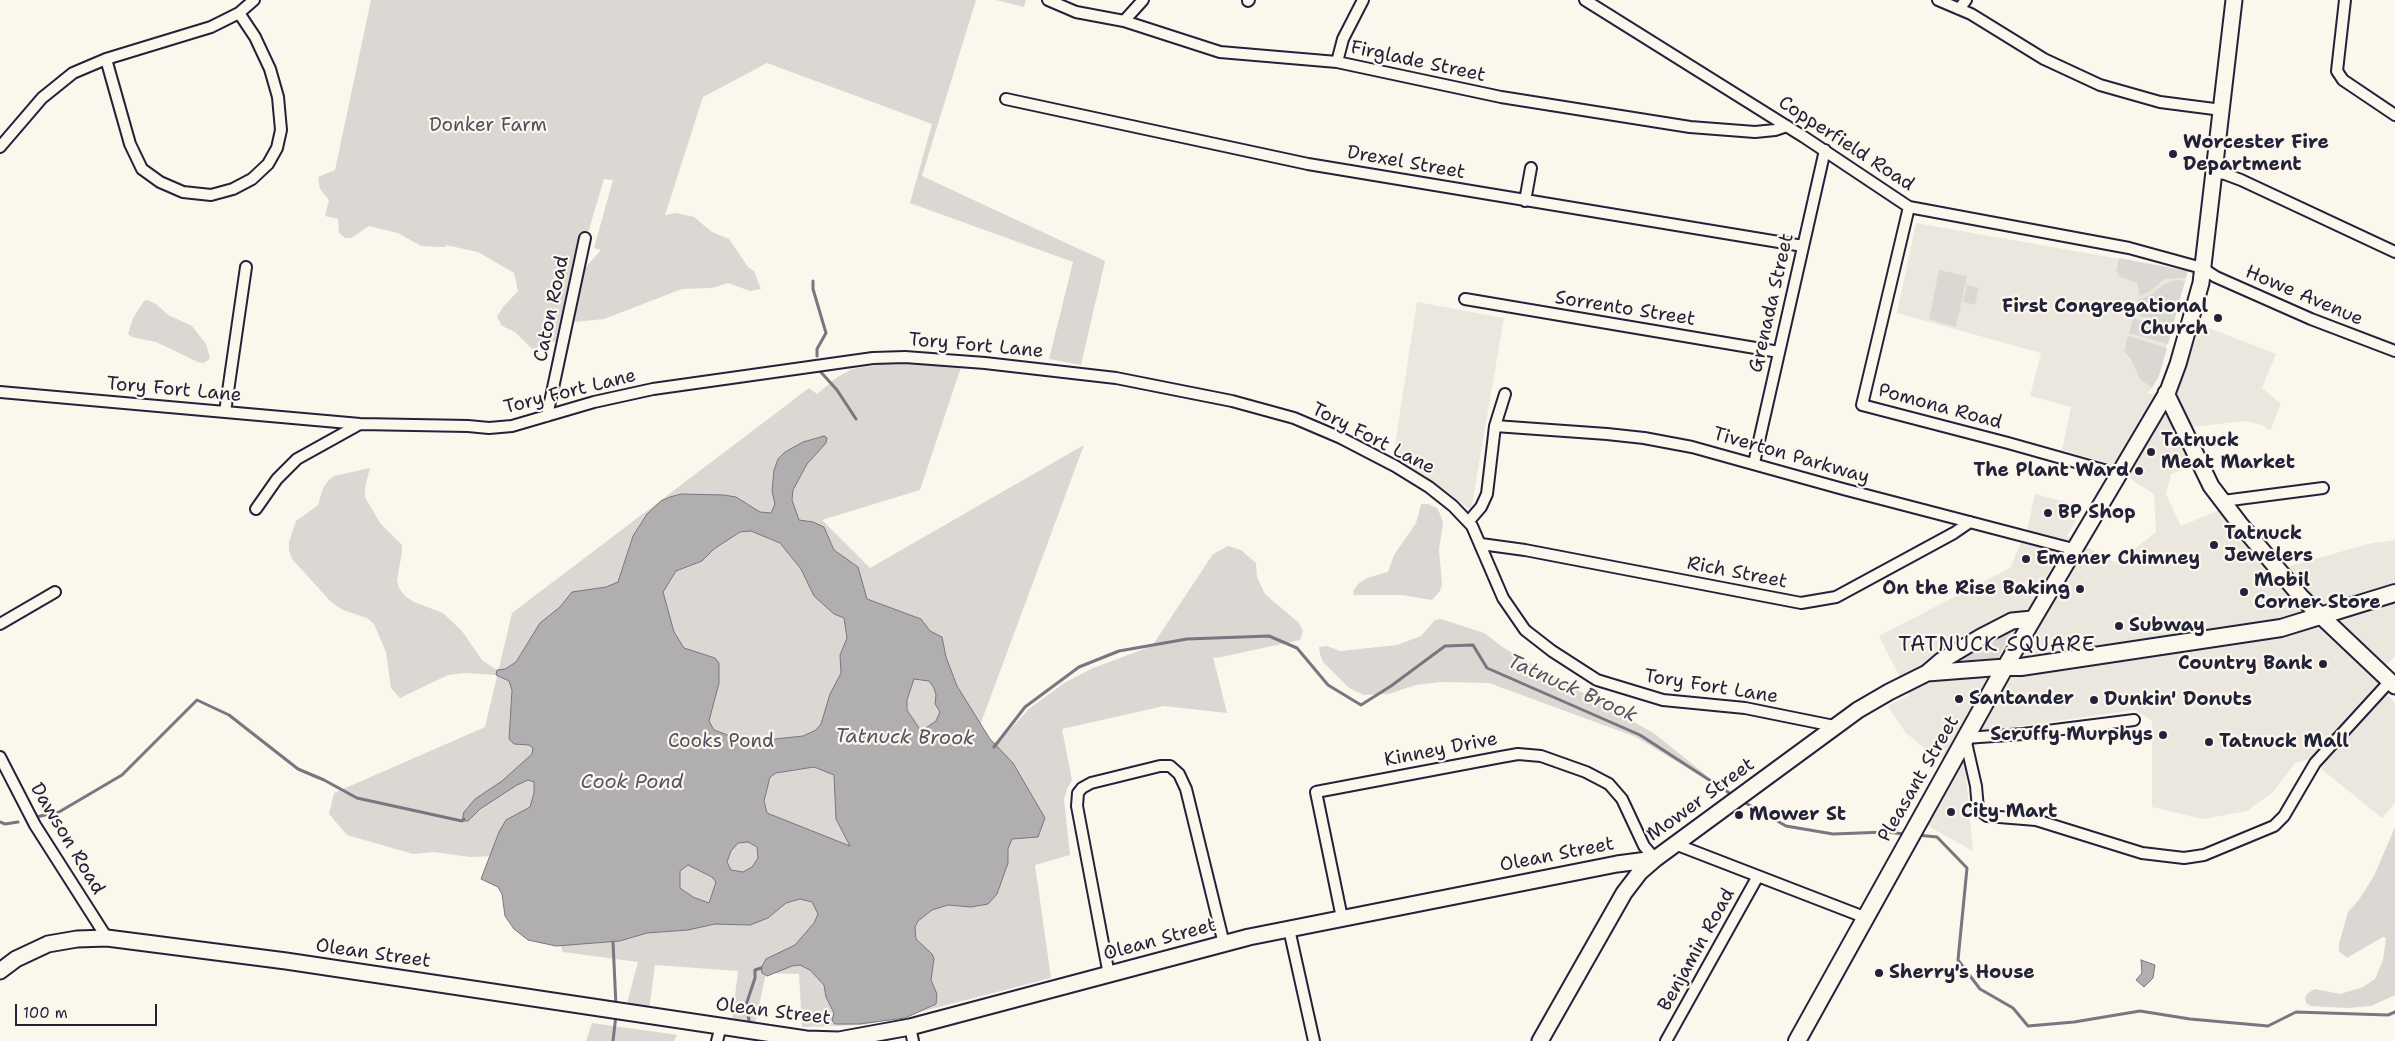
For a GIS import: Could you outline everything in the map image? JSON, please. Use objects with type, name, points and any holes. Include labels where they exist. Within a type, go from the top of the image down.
[{"type":"main road","points":[[2005,667],[2249,633],[2298,624],[2395,594]]},
{"type":"main road","name":"Pleasant Street","points":[[1797,1041],[1904,845],[2005,667]]},
{"type":"street","points":[[0,147],[57,84],[73,73],[106,58],[197,32],[239,13],[254,0]]},
{"type":"street","name":"Firglade Street","points":[[1048,0],[1076,12],[1124,21],[1220,52],[1337,62],[1502,97],[1690,127],[1755,132],[1775,130],[1787,126]]},
{"type":"street","points":[[1124,21],[1142,0]]},
{"type":"street","points":[[1337,62],[1343,39],[1363,0]]},
{"type":"street","name":"Copperfield Road","points":[[1585,0],[1825,150],[1909,207],[2129,248],[2202,268]]},
{"type":"street","points":[[1938,0],[1971,14],[2044,59],[2100,85],[2160,102],[2222,110]]},
{"type":"street","points":[[1960,9],[1966,0]]},
{"type":"street","name":"Pleasant Street","points":[[2005,667],[2166,394],[2180,357],[2199,290],[2234,0]]},
{"type":"street","points":[[2346,0],[2338,71],[2343,80],[2395,115]]},
{"type":"street","points":[[106,58],[130,144],[142,169],[160,182],[184,192],[211,195],[233,189],[252,179],[268,164],[277,148],[281,130],[278,97],[270,69],[255,37],[239,13]]},
{"type":"street","name":"Drexel Street","points":[[1006,99],[1308,164],[1803,246]]},
{"type":"street","name":"Grenada Street","points":[[1754,463],[1825,150]]},
{"type":"street","points":[[1525,201],[1531,168]]},
{"type":"street","points":[[2213,172],[2241,180],[2395,252]]},
{"type":"street","name":"Pomona Road","points":[[1909,207],[1862,405],[2118,474]]},
{"type":"street","name":"Caton Road","points":[[547,416],[586,238]]},
{"type":"street","points":[[225,412],[246,267]]},
{"type":"street","name":"Howe Avenue","points":[[2202,268],[2216,277],[2311,319],[2395,351]]},
{"type":"street","name":"Sorrento Street","points":[[1465,299],[1779,352]]},
{"type":"street","name":"Tory Fort Lane","points":[[0,392],[360,424],[489,428],[512,426],[594,402],[653,389],[873,358],[926,358],[1056,370],[1116,378],[1232,401],[1294,418],[1341,438],[1395,466],[1435,492],[1469,522],[1481,544],[1503,598],[1525,630],[1558,655],[1597,680],[1663,700],[1745,708],[1834,726]]},
{"type":"street","points":[[1469,522],[1481,507],[1487,494],[1494,426],[1505,394]]},
{"type":"street","points":[[2134,720],[2023,734],[1965,738],[1976,786],[1978,809],[1981,814],[1993,817],[2038,821],[2142,853],[2184,858],[2204,855],[2274,826],[2284,816],[2315,763],[2392,684],[2302,598],[2223,501],[2212,486],[2166,394]]},
{"type":"street","points":[[256,509],[277,480],[297,459],[360,424]]},
{"type":"street","name":"Tiverton Parkway","points":[[1494,426],[1644,438],[1692,446],[1843,489],[2073,549]]},
{"type":"street","points":[[2223,501],[2323,488]]},
{"type":"street","name":"Rich Street","points":[[1481,544],[1525,550],[1801,603],[1836,597],[1954,534],[1970,522]]},
{"type":"street","points":[[0,624],[55,592]]},
{"type":"street","name":"Mower Street","points":[[1540,1041],[1624,893],[1640,872],[1655,859],[1834,726],[1889,692],[1927,673],[1942,661],[1981,637],[2012,621],[2032,619]]},
{"type":"street","name":"Mower Street","points":[[1927,673],[2005,667]]},
{"type":"street","name":"Kinney Drive","points":[[1342,918],[1316,792],[1501,756],[1518,754],[1541,756],[1586,772],[1609,784],[1622,799],[1644,846],[1655,859]]},
{"type":"street","name":"Dawson Road","points":[[0,757],[35,825],[107,938]]},
{"type":"street","points":[[1109,975],[1076,803],[1076,795],[1091,783],[1160,766],[1170,766],[1179,774],[1186,789],[1224,944]]},
{"type":"street","points":[[1675,844],[1864,918]]},
{"type":"street","name":"Olean Street","points":[[0,970],[16,959],[48,944],[77,939],[107,938],[277,960],[830,1041],[912,1034],[1109,975],[1224,944],[1342,918],[1617,864],[1655,859]]},
{"type":"street","name":"Benjamin Road","points":[[1666,1041],[1758,876]]},
{"type":"street","points":[[1289,929],[1314,1041]]},
{"type":"street","points":[[717,1041],[721,1026]]},
{"type":"shaded area","points":[[1916,223],[2188,271],[2158,376],[2148,394],[2176,392],[2201,325],[2276,354],[2262,388],[2281,404],[2270,431],[2262,425],[2244,421],[2193,427],[2184,443],[2194,465],[2171,474],[2166,494],[2181,526],[2222,509],[2269,572],[2368,544],[2395,540],[2395,656],[2387,664],[2377,683],[2395,703],[2395,803],[2382,818],[2309,759],[2295,763],[2273,792],[2247,811],[2203,819],[2152,807],[2152,721],[2135,710],[1985,731],[1965,765],[1973,851],[1928,826],[1959,769],[1925,749],[1905,732],[1888,706],[1909,695],[1879,636],[2010,568],[2028,526],[2035,494],[2084,507],[2067,536],[2117,563],[2156,532],[2154,494],[2112,464],[2062,450],[2071,407],[2030,396],[2041,353],[1897,313]]},
{"type":"shaded area","points":[[1417,302],[1504,318],[1471,510],[1427,477],[1393,457]]},
{"type":"green space","name":"Donker Farm","points":[[371,0],[976,0],[922,176],[1105,261],[1081,365],[1049,359],[1073,262],[910,203],[932,124],[767,63],[703,97],[665,215],[676,213],[694,217],[712,232],[729,239],[748,267],[754,271],[761,289],[750,291],[728,283],[712,288],[682,289],[604,319],[573,322],[558,334],[556,341],[532,349],[515,332],[502,326],[497,317],[503,307],[518,291],[514,273],[478,252],[446,245],[446,247],[421,246],[398,233],[369,226],[351,238],[345,238],[339,233],[338,219],[325,216],[329,200],[320,189],[318,177],[335,170]],"holes":[[[604,179],[613,180],[594,248],[601,250],[574,280]]]},
{"type":"green space","points":[[996,0],[1026,0],[1024,7]]},
{"type":"green space","points":[[2119,258],[2188,271],[2186,278],[2165,279],[2149,292],[2140,296],[2137,283],[2118,276],[2119,273],[2116,272]]},
{"type":"green space","points":[[1939,270],[1967,276],[1956,327],[1929,319]]},
{"type":"green space","points":[[2177,280],[2185,281],[2173,325],[2134,314],[2138,300],[2152,294],[2164,284]]},
{"type":"green space","points":[[1967,285],[1979,288],[1975,305],[1963,302]]},
{"type":"green space","points":[[147,300],[156,304],[168,315],[192,326],[206,344],[210,358],[204,363],[198,362],[156,342],[132,337],[128,334],[133,318],[144,301]]},
{"type":"green space","points":[[2133,318],[2172,330],[2168,344],[2129,333]]},
{"type":"green space","points":[[2128,336],[2167,348],[2159,376],[2152,388],[2140,379],[2131,359],[2124,351]]},
{"type":"green space","name":"Cooks Pond","points":[[888,363],[961,367],[920,490],[822,520],[870,568],[1084,445],[979,728],[990,740],[997,744],[1029,709],[1064,683],[1093,668],[1152,646],[1213,554],[1228,546],[1241,550],[1256,563],[1257,577],[1265,594],[1299,623],[1303,631],[1300,640],[1217,658],[1213,657],[1227,713],[1164,706],[1062,729],[1072,780],[1064,799],[1070,855],[1035,865],[1051,978],[889,1020],[863,1025],[802,1027],[799,974],[766,973],[755,1024],[732,1021],[738,971],[655,965],[649,1010],[626,1007],[638,962],[563,952],[543,901],[496,856],[470,857],[434,852],[413,854],[347,835],[329,814],[334,793],[485,727],[512,613],[809,388],[817,394],[836,378],[852,369]]},
{"type":"green space","points":[[370,468],[365,487],[365,497],[380,523],[402,545],[397,580],[399,588],[405,596],[414,602],[443,613],[462,631],[482,660],[497,670],[496,675],[465,673],[448,675],[400,698],[391,688],[386,652],[374,624],[367,618],[343,610],[331,602],[292,559],[289,542],[296,521],[318,505],[323,488],[329,480],[334,476]]},
{"type":"green space","points":[[1421,504],[1428,504],[1437,508],[1443,523],[1439,549],[1442,585],[1440,591],[1432,600],[1402,595],[1354,595],[1353,591],[1358,584],[1367,578],[1388,572],[1394,555],[1416,523]]},
{"type":"green space","points":[[1441,619],[1484,633],[1504,648],[1655,734],[1727,792],[1636,737],[1489,683],[1440,682],[1416,685],[1389,694],[1364,695],[1349,688],[1323,662],[1320,654],[1319,647],[1327,646],[1340,651],[1397,645],[1421,636],[1435,620]]},
{"type":"green space","name":"TATNUCK SQUARE","points":[[2013,629],[1998,658],[1964,664],[1961,656],[2003,631]]},
{"type":"green space","points":[[2395,827],[2395,995],[2371,1006],[2347,1008],[2311,1006],[2306,1003],[2305,997],[2315,989],[2340,994],[2363,987],[2375,979],[2383,960],[2386,938],[2383,937],[2347,958],[2339,951],[2339,944],[2348,912],[2358,901],[2374,876]]},
{"type":"green space","points":[[592,1023],[677,1035],[674,1041],[586,1041]]},
{"type":"water","name":"Cook Pond","points":[[824,436],[827,438],[826,443],[807,464],[793,490],[792,500],[799,520],[813,522],[824,527],[834,550],[858,567],[867,599],[921,619],[930,631],[942,637],[946,657],[957,686],[990,739],[1013,763],[1045,818],[1038,837],[1012,839],[1008,849],[1008,863],[997,894],[988,904],[971,907],[948,905],[932,910],[918,921],[915,927],[916,939],[932,954],[934,959],[931,980],[937,994],[936,1004],[905,1018],[859,1024],[835,1024],[832,1020],[834,1013],[826,997],[824,985],[810,970],[800,965],[792,966],[767,976],[762,973],[761,968],[766,959],[795,945],[814,923],[818,914],[812,902],[800,899],[786,903],[768,918],[750,925],[715,924],[688,930],[647,933],[620,941],[556,946],[528,940],[514,929],[505,916],[502,894],[498,887],[481,879],[499,832],[506,820],[530,807],[534,793],[534,782],[528,780],[517,785],[480,809],[468,821],[462,821],[464,812],[475,799],[502,781],[532,754],[533,748],[529,745],[514,744],[509,739],[512,690],[509,681],[496,675],[497,670],[505,669],[516,662],[540,623],[560,607],[572,592],[606,587],[618,582],[633,536],[647,514],[661,501],[681,494],[724,495],[736,497],[760,512],[771,513],[775,504],[772,491],[774,470],[778,459],[785,452],[803,442]],"holes":[[[751,531],[780,543],[801,569],[814,596],[834,614],[844,618],[847,638],[840,655],[841,673],[830,694],[821,724],[816,730],[803,736],[775,739],[769,742],[741,740],[714,730],[709,721],[719,683],[719,663],[715,658],[684,648],[674,632],[663,592],[676,571],[702,561],[714,549],[740,532]],[[914,679],[929,681],[934,688],[936,695],[935,704],[940,712],[936,721],[921,731],[907,710],[907,700]],[[814,767],[834,775],[836,819],[850,846],[767,813],[764,801],[770,777],[776,773]],[[748,842],[757,847],[758,858],[752,867],[743,872],[731,870],[727,862],[731,851],[738,843]],[[688,865],[712,877],[716,882],[709,903],[693,897],[680,888],[680,871]]]},
{"type":"water","points":[[2141,960],[2155,965],[2153,978],[2144,987],[2136,980],[2142,973]]},
{"type":"waterway","points":[[813,281],[813,289],[826,333],[817,349],[817,356]]},
{"type":"waterway","points":[[819,370],[837,390],[856,419]]},
{"type":"waterway","name":"Tatnuck Brook","points":[[994,747],[1025,707],[1079,667],[1119,651],[1187,639],[1269,636],[1297,648],[1328,685],[1361,705],[1391,686],[1445,646],[1473,645],[1487,668],[1640,735],[1734,796]]},
{"type":"waterway","name":"Tatnuck Brook","points":[[36,817],[59,812],[122,775],[197,700],[229,715],[298,769],[324,780],[357,798],[462,821],[464,819]]},
{"type":"waterway","name":"Tatnuck Brook","points":[[1742,801],[1786,826],[1833,834],[1886,832],[1905,834]]},
{"type":"waterway","name":"Tatnuck Brook","points":[[0,822],[5,824],[18,822]]},
{"type":"waterway","name":"Tatnuck Brook","points":[[1917,835],[1937,837],[1967,868],[1958,960],[1980,989],[2013,1008],[2028,1026],[2074,1022],[2140,1011],[2190,1019],[2268,1026],[2296,1012],[2388,1015],[2395,1012]]},
{"type":"waterway","points":[[613,942],[616,1006]]},
{"type":"waterway","points":[[749,1020],[746,1005],[755,978],[755,970],[761,968]]},
{"type":"waterway","points":[[613,1041],[616,1015]]},
{"type":"place","name":"Worcester Fire Department","points":[[2173,154]]},
{"type":"place","name":"First Congregational Church","points":[[2218,318]]},
{"type":"place","name":"Tatnuck Meat Market","points":[[2151,452]]},
{"type":"place","name":"The Plant Ward","points":[[2139,471]]},
{"type":"place","name":"BP Shop","points":[[2048,513]]},
{"type":"place","name":"Tatnuck Jewelers","points":[[2214,545]]},
{"type":"place","name":"Emener Chimney","points":[[2026,559]]},
{"type":"place","name":"On the Rise Baking","points":[[2080,589]]},
{"type":"place","name":"Mobil Corner Store","points":[[2244,592]]},
{"type":"place","name":"Subway","points":[[2119,626]]},
{"type":"place","name":"Country Bank","points":[[2323,664]]},
{"type":"place","name":"Santander","points":[[1959,699]]},
{"type":"place","name":"Dunkin' Donuts","points":[[2094,700]]},
{"type":"place","name":"Scruffy Murphys","points":[[2163,735]]},
{"type":"place","name":"Tatnuck Mall","points":[[2209,742]]},
{"type":"place","name":"City Mart","points":[[1951,812]]},
{"type":"place","name":"Mower St","points":[[1739,815]]},
{"type":"place","name":"Sherry's House","points":[[1879,973]]},
{"type":"district","name":"TATNUCK SQUARE","points":[[1997,646]]}]
